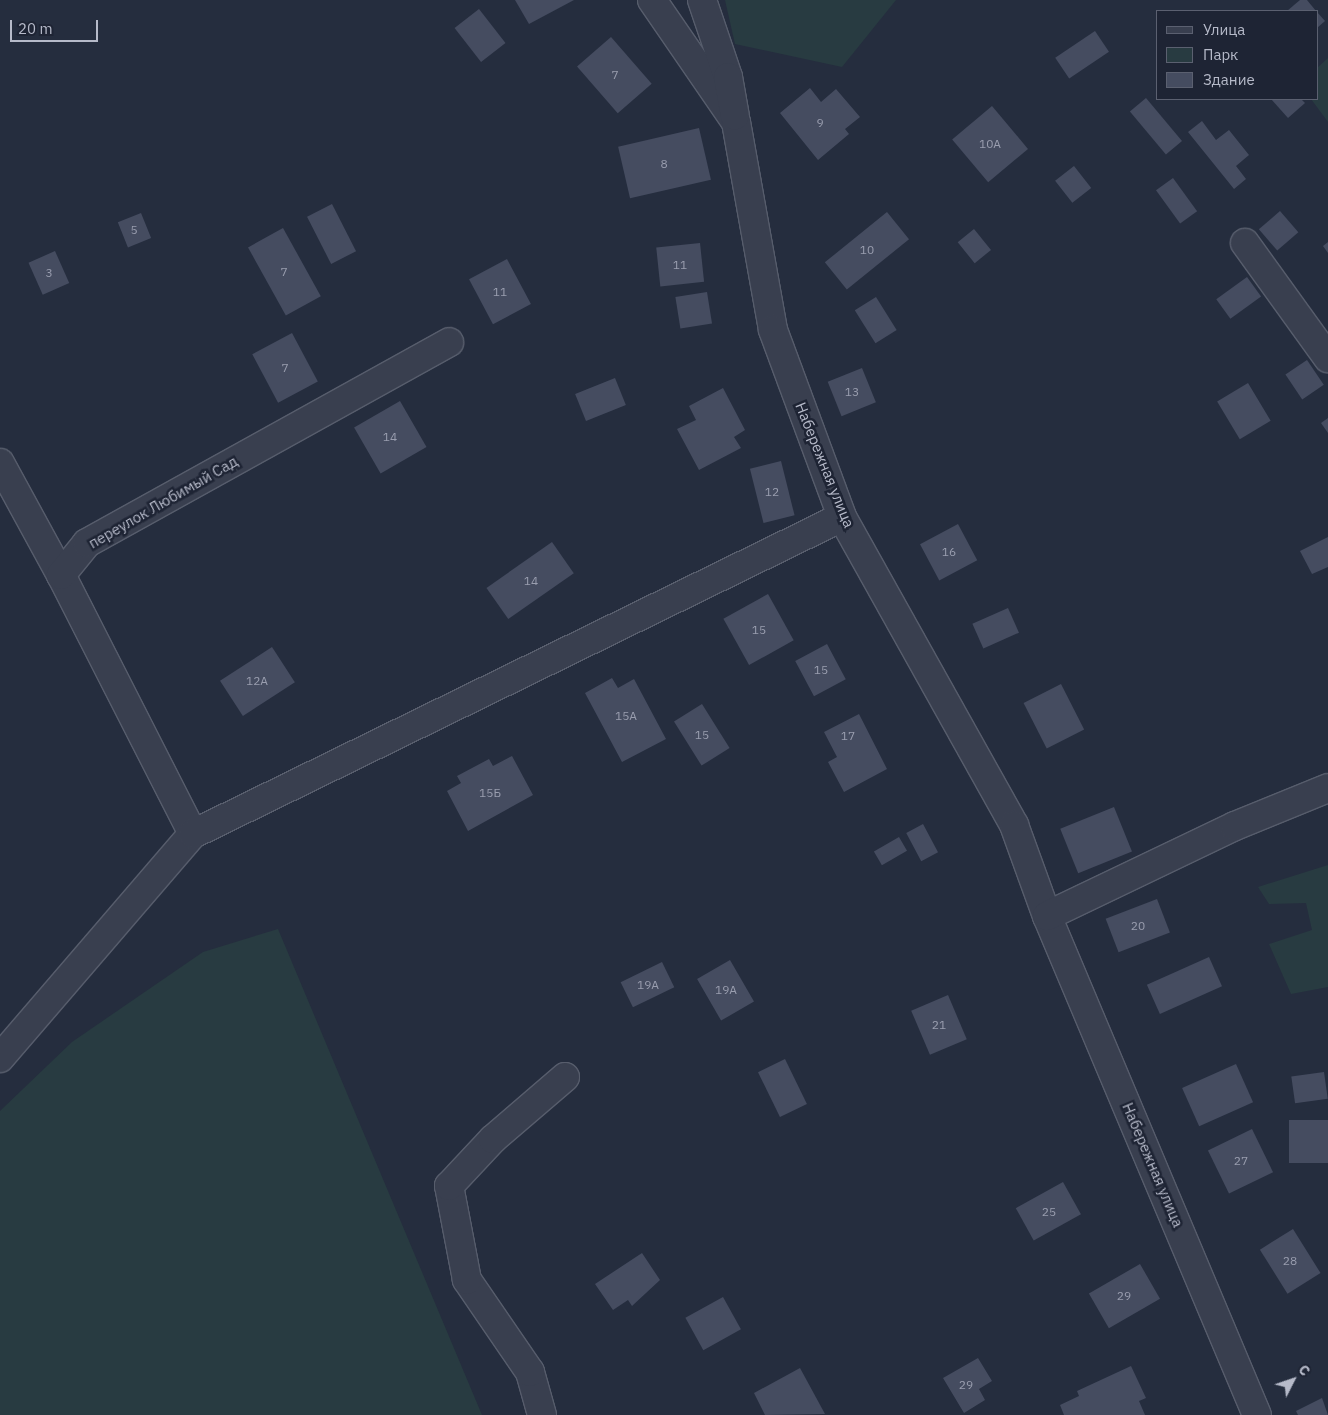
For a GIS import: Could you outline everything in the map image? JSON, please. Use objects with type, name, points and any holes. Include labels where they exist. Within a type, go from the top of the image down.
[{"type":"street","name":"Набережная улица","points":[[652,0],[736,122],[773,330],[842,517],[1014,824],[1047,916],[1258,1415]]},
{"type":"street","points":[[702,0],[728,77],[736,122]]},
{"type":"street","points":[[1245,243],[1328,358]]},
{"type":"street","name":"переулок Любимый Сад","points":[[61,576],[87,543],[449,342]]},
{"type":"street","points":[[0,463],[61,576],[193,834]]},
{"type":"street","points":[[0,1058],[193,834],[842,517]]},
{"type":"street","points":[[1047,916],[1235,826],[1328,788]]},
{"type":"street","points":[[542,1415],[530,1372],[468,1280],[449,1186],[493,1139],[565,1077]]},
{"type":"green space","points":[[725,0],[896,0],[842,67],[735,44]]},
{"type":"green space","points":[[1328,58],[1328,122],[1312,100],[1318,100],[1318,67]]},
{"type":"green space","points":[[1328,865],[1328,987],[1291,994],[1269,944],[1312,930],[1306,903],[1269,904],[1258,887]]},
{"type":"green space","points":[[278,929],[482,1415],[0,1415],[0,1111],[72,1042],[203,952]]},
{"type":"building","points":[[515,0],[574,0],[529,24]]},
{"type":"building","points":[[1300,0],[1307,0],[1315,10],[1288,10]]},
{"type":"building","points":[[479,9],[505,43],[481,62],[455,28]]},
{"type":"building","points":[[1318,13],[1325,21],[1318,27]]},
{"type":"building","points":[[1095,31],[1109,52],[1069,79],[1055,58]]},
{"type":"building","points":[[611,37],[652,84],[618,113],[577,67]]},
{"type":"building","points":[[810,88],[821,102],[836,89],[860,117],[845,129],[849,134],[818,160],[780,113]]},
{"type":"building","points":[[1146,98],[1182,141],[1166,154],[1130,111]]},
{"type":"building","points":[[1272,100],[1302,100],[1305,103],[1288,118]]},
{"type":"building","points":[[992,106],[1028,149],[988,182],[952,139]]},
{"type":"building","points":[[1202,121],[1216,140],[1229,130],[1249,155],[1236,166],[1246,179],[1234,189],[1188,132]]},
{"type":"building","points":[[699,128],[711,180],[630,198],[618,147]]},
{"type":"building","points":[[1074,166],[1091,188],[1072,203],[1055,181]]},
{"type":"building","points":[[1173,178],[1197,211],[1180,224],[1156,190]]},
{"type":"building","points":[[332,204],[356,251],[331,264],[307,217]]},
{"type":"building","points":[[1280,211],[1298,232],[1277,251],[1259,229]]},
{"type":"building","points":[[887,212],[909,239],[847,290],[825,262]]},
{"type":"building","points":[[141,213],[151,238],[128,247],[118,222]]},
{"type":"building","points":[[283,228],[321,296],[286,316],[248,247]]},
{"type":"building","points":[[974,229],[991,250],[975,263],[958,242]]},
{"type":"building","points":[[1328,242],[1328,253],[1323,246]]},
{"type":"building","points":[[700,243],[704,282],[660,286],[656,248]]},
{"type":"building","points":[[55,251],[69,283],[43,295],[29,263]]},
{"type":"building","points":[[507,259],[531,304],[493,324],[469,279]]},
{"type":"building","points":[[1247,277],[1261,296],[1230,319],[1216,299]]},
{"type":"building","points":[[707,292],[712,324],[680,329],[675,297]]},
{"type":"building","points":[[876,297],[897,330],[875,343],[855,310]]},
{"type":"building","points":[[292,333],[318,382],[278,403],[252,354]]},
{"type":"building","points":[[1307,360],[1324,385],[1302,399],[1285,375]]},
{"type":"building","points":[[862,368],[876,402],[842,416],[828,382]]},
{"type":"building","points":[[615,378],[626,405],[586,421],[575,394]]},
{"type":"building","points":[[1248,383],[1271,421],[1240,439],[1217,402]]},
{"type":"building","points":[[723,388],[745,430],[734,437],[741,448],[699,470],[677,429],[696,420],[689,406]]},
{"type":"building","points":[[400,401],[426,447],[381,473],[354,428]]},
{"type":"building","points":[[1328,418],[1328,433],[1321,423]]},
{"type":"building","points":[[781,461],[795,515],[763,523],[750,469]]},
{"type":"building","points":[[958,524],[977,560],[939,580],[920,544]]},
{"type":"building","points":[[1328,537],[1328,567],[1312,574],[1300,551]]},
{"type":"building","points":[[552,542],[574,573],[508,619],[486,588]]},
{"type":"building","points":[[768,594],[794,640],[749,665],[723,619]]},
{"type":"building","points":[[1008,608],[1019,633],[983,649],[972,624]]},
{"type":"building","points":[[827,644],[846,679],[814,696],[795,661]]},
{"type":"building","points":[[272,647],[295,682],[243,716],[220,681]]},
{"type":"building","points":[[612,678],[618,688],[634,679],[666,739],[622,762],[585,693]]},
{"type":"building","points":[[1061,684],[1084,729],[1047,749],[1024,703]]},
{"type":"building","points":[[702,704],[730,748],[702,766],[674,721]]},
{"type":"building","points":[[859,714],[887,769],[844,792],[828,762],[837,757],[824,732]]},
{"type":"building","points":[[512,756],[533,795],[468,831],[447,791],[461,783],[457,776],[489,759],[493,766]]},
{"type":"building","points":[[1114,807],[1132,852],[1078,873],[1060,829]]},
{"type":"building","points":[[923,824],[938,852],[921,861],[906,833]]},
{"type":"building","points":[[899,837],[907,851],[882,865],[874,852]]},
{"type":"building","points":[[1157,899],[1170,933],[1119,952],[1106,919]]},
{"type":"building","points":[[1209,957],[1222,986],[1160,1014],[1147,985]]},
{"type":"building","points":[[730,960],[754,1002],[721,1021],[697,979]]},
{"type":"building","points":[[662,962],[674,987],[633,1007],[621,982]]},
{"type":"building","points":[[948,995],[967,1039],[930,1055],[911,1011]]},
{"type":"building","points":[[785,1059],[807,1104],[780,1117],[758,1072]]},
{"type":"building","points":[[1236,1064],[1253,1102],[1199,1126],[1182,1088]]},
{"type":"building","points":[[1324,1072],[1328,1099],[1295,1103],[1291,1077]]},
{"type":"building","points":[[1289,1120],[1328,1120],[1328,1163],[1289,1163]]},
{"type":"building","points":[[1252,1129],[1273,1172],[1229,1194],[1208,1150]]},
{"type":"building","points":[[1063,1182],[1081,1214],[1034,1241],[1016,1208]]},
{"type":"building","points":[[1293,1229],[1321,1273],[1287,1294],[1260,1250]]},
{"type":"building","points":[[642,1253],[660,1280],[632,1306],[628,1300],[613,1310],[595,1284]]},
{"type":"building","points":[[1140,1264],[1160,1299],[1109,1328],[1089,1294]]},
{"type":"building","points":[[723,1297],[741,1329],[703,1350],[685,1318]]},
{"type":"building","points":[[978,1358],[992,1381],[979,1389],[985,1400],[964,1413],[943,1378]]},
{"type":"building","points":[[1131,1366],[1146,1398],[1139,1401],[1145,1415],[1064,1415],[1060,1405],[1079,1396],[1077,1391]]},
{"type":"building","points":[[800,1368],[825,1414],[765,1415],[754,1393]]},
{"type":"building","points":[[1322,1398],[1328,1415],[1298,1415],[1296,1411]]}]
